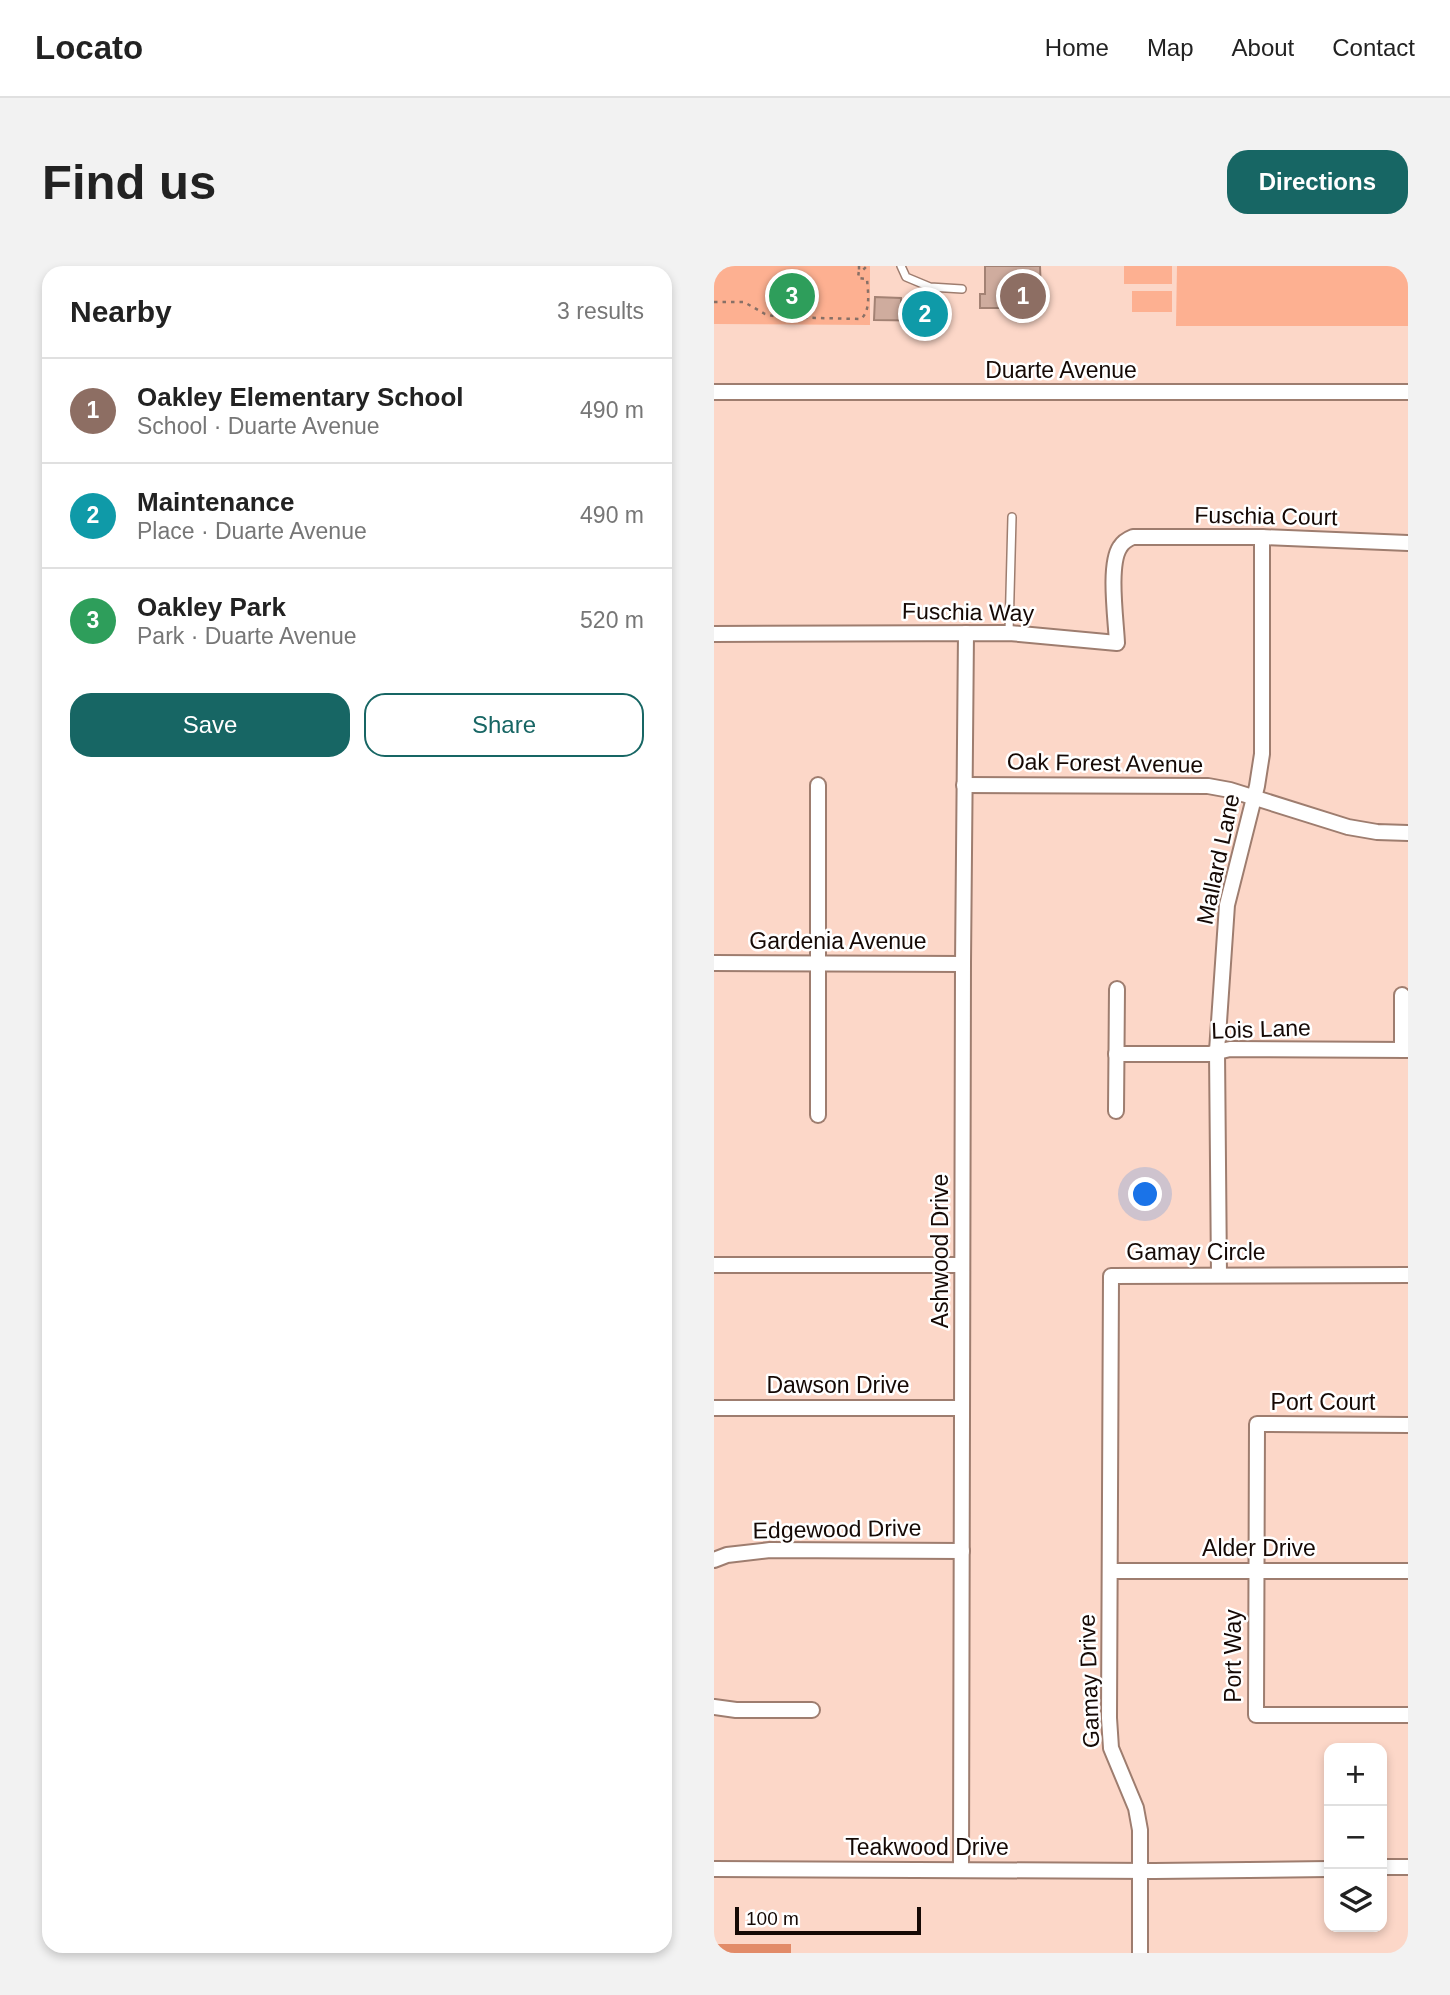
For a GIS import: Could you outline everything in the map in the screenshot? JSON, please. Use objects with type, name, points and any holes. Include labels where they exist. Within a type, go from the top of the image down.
[{"type":"street","name":"Duarte Avenue","points":[[714,392],[1408,392]]},
{"type":"street","name":"Fuschia Court","points":[[1124,541],[1133,537],[1262,537],[1408,543]]},
{"type":"street","name":"Mallard Lane","points":[[1219,1275],[1217,1051],[1227,905],[1262,754],[1262,537]]},
{"type":"street","name":"Fuschia Way","points":[[714,634],[1009,633],[1117,643],[1114,564],[1118,549],[1124,541]]},
{"type":"street","name":"Ashwood Drive","points":[[961,1869],[966,633]]},
{"type":"street","points":[[818,785],[818,1115]]},
{"type":"street","name":"Oak Forest Avenue","points":[[964,785],[1194,785],[1230,790],[1348,827],[1408,833]]},
{"type":"street","name":"Gardenia Avenue","points":[[714,963],[963,964]]},
{"type":"street","points":[[1116,1111],[1117,989]]},
{"type":"street","points":[[1402,995],[1405,1050]]},
{"type":"street","name":"Lois Lane","points":[[1116,1054],[1405,1050]]},
{"type":"street","points":[[714,1265],[962,1265]]},
{"type":"street","name":"Gamay Circle","points":[[1110,1571],[1111,1276],[1408,1275]]},
{"type":"street","name":"Dawson Drive","points":[[714,1408],[962,1408]]},
{"type":"street","name":"Port Court","points":[[1256,1570],[1257,1424],[1408,1424]]},
{"type":"street","name":"Edgewood Drive","points":[[714,1560],[727,1555],[770,1550],[962,1551]]},
{"type":"street","name":"Port Way","points":[[1256,1570],[1256,1715],[1408,1715]]},
{"type":"street","name":"Alder Drive","points":[[1110,1571],[1408,1570]]},
{"type":"street","name":"Gamay Drive","points":[[1110,1571],[1111,1748],[1136,1808],[1140,1830],[1140,1953]]},
{"type":"street","points":[[714,1707],[736,1710],[812,1710]]},
{"type":"street","points":[[1387,1867],[1408,1867]]},
{"type":"street","name":"Teakwood Drive","points":[[714,1869],[1324,1869]]},
{"type":"lane","points":[[901,266],[906,277],[930,287],[962,289]]},
{"type":"lane","points":[[1009,633],[1013,517]]},
{"type":"path","points":[[714,302],[744,302],[765,314],[777,317],[861,319],[867,308],[867,279],[858,278],[859,268],[867,269],[867,266]]},
{"type":"shaded area","points":[[714,266],[870,266],[870,325],[714,324]]},
{"type":"shaded area","points":[[1124,266],[1172,266],[1172,284],[1124,284]]},
{"type":"shaded area","points":[[1177,266],[1408,266],[1408,326],[1176,326]]},
{"type":"shaded area","points":[[1132,291],[1172,291],[1172,312],[1132,312]]},
{"type":"shaded area","points":[[714,1944],[791,1944],[791,1953],[714,1953]]},
{"type":"building","points":[[985,266],[1040,266],[1041,293],[1008,293],[1008,308],[980,308],[980,294],[985,294]]},
{"type":"building","points":[[875,297],[901,298],[901,306],[949,308],[949,321],[874,320]]},
{"type":"place","name":"Oakley Park","points":[[792,296]]},
{"type":"place","name":"Oakley Elementary School","points":[[1023,296]]},
{"type":"place","name":"Maintenance","points":[[925,314]]}]
